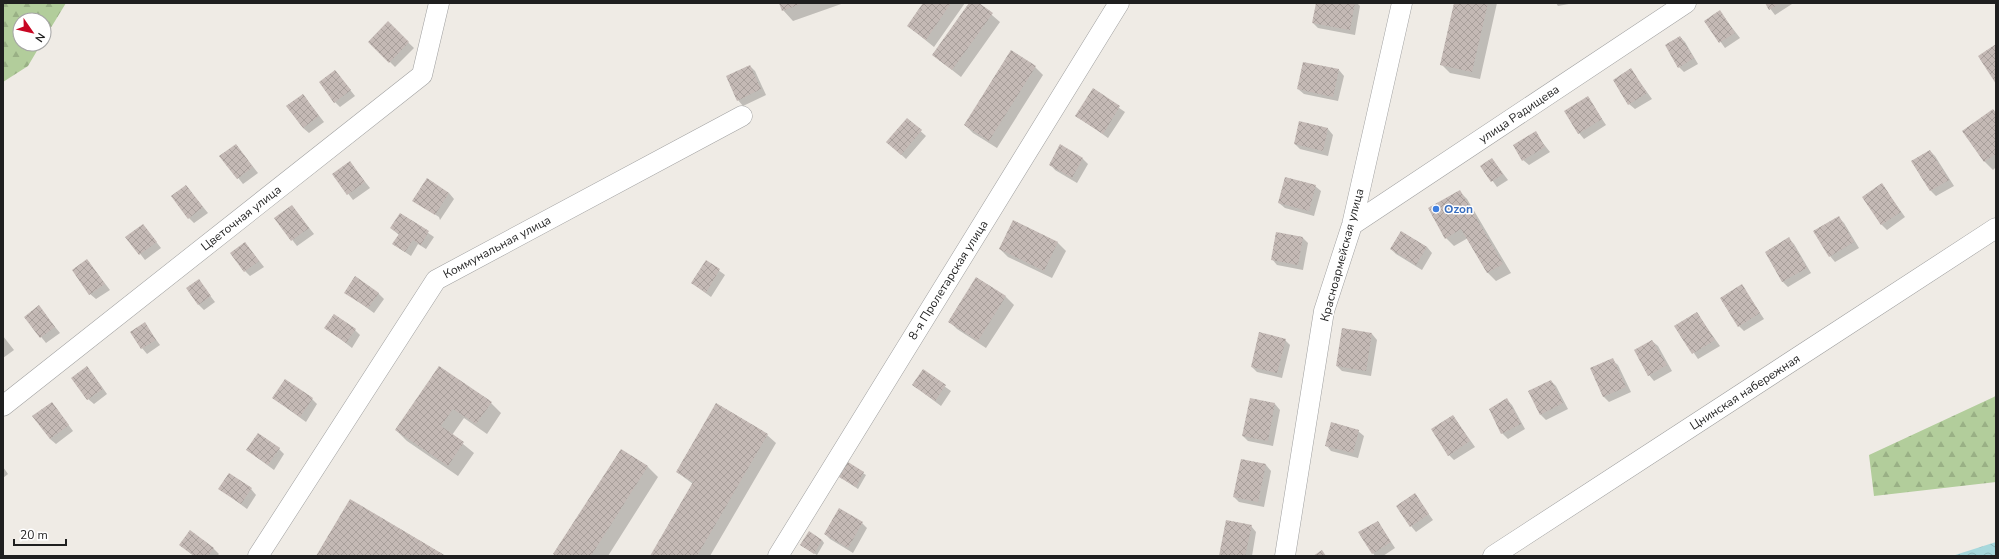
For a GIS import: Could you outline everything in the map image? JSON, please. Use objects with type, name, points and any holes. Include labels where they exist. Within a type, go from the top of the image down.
[{"type":"street","name":"Цветочная улица","points":[[3,406],[422,75],[439,3]]},
{"type":"street","name":"8-я Пролетарская улица","points":[[778,556],[1119,3]]},
{"type":"street","name":"Красноармейская улица","points":[[1285,556],[1324,311],[1352,225],[1402,3]]},
{"type":"street","name":"улица Радищева","points":[[1352,225],[1686,3]]},
{"type":"street","name":"Коммунальная улица","points":[[258,556],[436,280],[742,116]]},
{"type":"street","name":"Цнинская набережная","points":[[1493,556],[1996,228]]},
{"type":"green space","points":[[3,3],[66,3],[52,26],[52,12],[12,12],[12,52],[36,52],[28,66],[3,82]]},
{"type":"green space","points":[[1996,396],[1996,482],[1874,496],[1869,455]]},
{"type":"water","points":[[1996,542],[1996,556],[1952,556]]},
{"type":"building","points":[[779,3],[803,3],[782,11]]},
{"type":"building","points":[[923,3],[951,3],[926,40],[907,26]]},
{"type":"building","points":[[969,3],[979,3],[993,13],[952,70],[932,55]]},
{"type":"building","points":[[1316,3],[1355,3],[1350,30],[1312,23]]},
{"type":"building","points":[[1454,3],[1488,3],[1472,72],[1440,65]]},
{"type":"building","points":[[1765,3],[1780,3],[1769,10]]},
{"type":"building","points":[[1720,10],[1735,33],[1719,43],[1704,21]]},
{"type":"building","points":[[388,21],[409,42],[389,63],[368,42]]},
{"type":"building","points":[[1680,36],[1694,58],[1678,68],[1665,45]]},
{"type":"building","points":[[1996,44],[1996,84],[1978,56]]},
{"type":"building","points":[[1011,50],[1036,66],[989,141],[964,125]]},
{"type":"building","points":[[1303,62],[1339,69],[1333,97],[1297,89]]},
{"type":"building","points":[[750,65],[761,89],[737,101],[726,76]]},
{"type":"building","points":[[1631,68],[1647,93],[1628,105],[1613,80]]},
{"type":"building","points":[[335,70],[351,90],[334,103],[319,82]]},
{"type":"building","points":[[1093,88],[1120,106],[1103,134],[1075,116]]},
{"type":"building","points":[[303,94],[319,116],[303,128],[286,106]]},
{"type":"building","points":[[1588,96],[1602,119],[1578,134],[1564,111]]},
{"type":"building","points":[[1993,109],[1996,113],[1996,154],[1984,162],[1962,131]]},
{"type":"building","points":[[907,118],[922,130],[901,155],[886,142]]},
{"type":"building","points":[[1299,121],[1328,128],[1323,151],[1294,144]]},
{"type":"building","points":[[1536,131],[1545,147],[1522,161],[1513,145]]},
{"type":"building","points":[[236,144],[253,167],[237,179],[219,156]]},
{"type":"building","points":[[1060,144],[1083,158],[1072,178],[1049,165]]},
{"type":"building","points":[[1930,150],[1949,180],[1930,191],[1911,161]]},
{"type":"building","points":[[1492,158],[1503,174],[1491,182],[1480,166]]},
{"type":"building","points":[[350,161],[365,182],[347,195],[332,174]]},
{"type":"building","points":[[1285,177],[1316,185],[1309,211],[1278,203]]},
{"type":"building","points":[[427,178],[449,193],[435,215],[412,201]]},
{"type":"building","points":[[1882,183],[1901,212],[1881,225],[1862,197]]},
{"type":"building","points":[[186,185],[203,207],[188,219],[171,196]]},
{"type":"building","points":[[1460,190],[1503,264],[1487,273],[1461,229],[1445,239],[1428,208]]},
{"type":"building","points":[[292,205],[309,228],[291,241],[274,218]]},
{"type":"building","points":[[400,213],[429,231],[421,245],[413,240],[405,252],[392,244],[399,234],[390,228]]},
{"type":"building","points":[[1839,216],[1854,242],[1829,257],[1813,231]]},
{"type":"building","points":[[1013,220],[1058,242],[1044,271],[999,249]]},
{"type":"building","points":[[143,224],[157,242],[139,255],[125,237]]},
{"type":"building","points":[[1401,231],[1427,247],[1416,265],[1390,249]]},
{"type":"building","points":[[1276,232],[1303,237],[1298,265],[1271,260]]},
{"type":"building","points":[[1789,237],[1807,268],[1782,282],[1765,252]]},
{"type":"building","points":[[245,242],[259,261],[244,272],[230,253]]},
{"type":"building","points":[[87,259],[105,284],[89,295],[72,270]]},
{"type":"building","points":[[706,260],[720,269],[706,293],[691,283]]},
{"type":"building","points":[[355,276],[379,293],[368,308],[344,293]]},
{"type":"building","points":[[976,277],[1006,296],[978,341],[948,322]]},
{"type":"building","points":[[199,279],[211,296],[198,305],[186,288]]},
{"type":"building","points":[[1742,284],[1760,313],[1738,327],[1720,298]]},
{"type":"building","points":[[39,305],[55,327],[40,338],[24,317]]},
{"type":"building","points":[[1697,312],[1715,340],[1692,354],[1674,326]]},
{"type":"building","points":[[334,314],[356,329],[346,343],[324,328]]},
{"type":"building","points":[[145,322],[156,340],[141,349],[130,332]]},
{"type":"building","points":[[1342,328],[1372,333],[1366,371],[1336,366]]},
{"type":"building","points":[[1259,332],[1286,339],[1277,373],[1251,367]]},
{"type":"building","points":[[1652,340],[1667,365],[1648,376],[1634,350]]},
{"type":"building","points":[[1613,358],[1626,387],[1603,397],[1590,368]]},
{"type":"building","points":[[87,366],[103,389],[87,400],[71,378]]},
{"type":"building","points":[[439,366],[492,402],[476,424],[453,409],[441,426],[464,442],[448,466],[395,430]]},
{"type":"building","points":[[923,369],[946,385],[935,401],[912,385]]},
{"type":"building","points":[[285,379],[313,398],[300,417],[272,398]]},
{"type":"building","points":[[1551,380],[1563,403],[1540,415],[1528,391]]},
{"type":"building","points":[[1250,398],[1275,403],[1268,441],[1242,436]]},
{"type":"building","points":[[1507,398],[1521,424],[1501,434],[1489,409]]},
{"type":"building","points":[[52,402],[69,425],[50,439],[32,416]]},
{"type":"building","points":[[716,403],[768,434],[697,556],[650,556],[693,482],[676,472]]},
{"type":"building","points":[[1453,415],[1470,441],[1448,456],[1431,429]]},
{"type":"building","points":[[1331,422],[1359,430],[1353,453],[1325,446]]},
{"type":"building","points":[[258,433],[280,448],[268,465],[246,450]]},
{"type":"building","points":[[621,449],[648,466],[591,556],[556,556],[553,554]]},
{"type":"building","points":[[1241,459],[1266,464],[1258,502],[1233,497]]},
{"type":"building","points":[[848,462],[864,472],[856,487],[839,477]]},
{"type":"building","points":[[229,473],[252,488],[241,504],[218,489]]},
{"type":"building","points":[[1415,493],[1429,514],[1410,527],[1396,506]]},
{"type":"building","points":[[350,499],[446,556],[316,556]]},
{"type":"building","points":[[839,508],[863,522],[848,548],[824,534]]},
{"type":"building","points":[[1226,520],[1252,525],[1245,556],[1219,556]]},
{"type":"building","points":[[1378,521],[1391,542],[1372,554],[1358,532]]},
{"type":"building","points":[[190,530],[214,548],[208,556],[194,556],[179,545]]},
{"type":"building","points":[[809,531],[822,540],[814,554],[800,545]]},
{"type":"building","points":[[1322,550],[1326,556],[1313,556]]},
{"type":"place","name":"Ozon","points":[[1436,209]]}]
